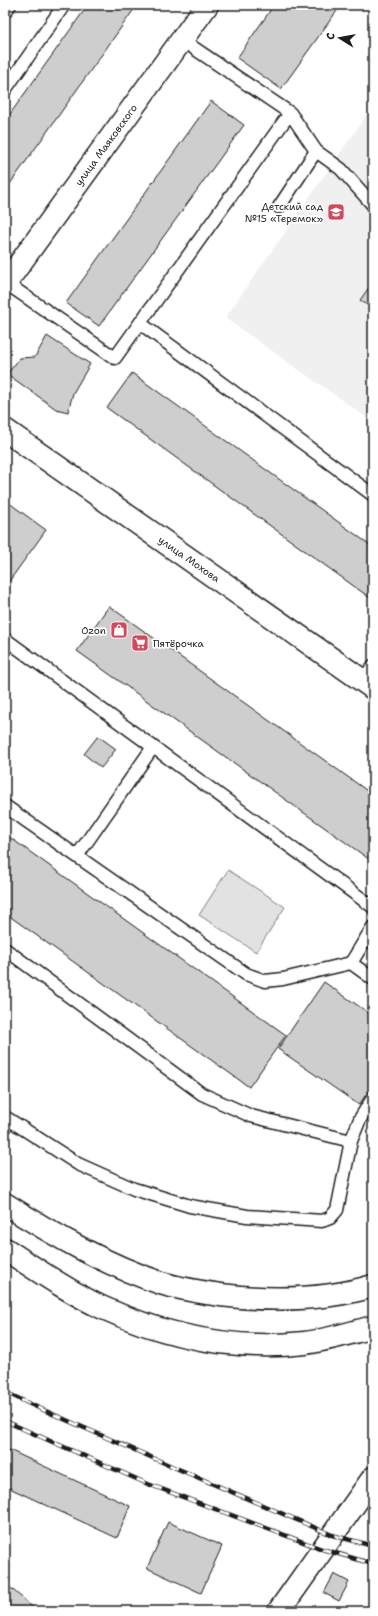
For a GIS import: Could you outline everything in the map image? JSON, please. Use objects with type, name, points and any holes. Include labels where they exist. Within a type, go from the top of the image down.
[{"type":"street","name":"улица Маяковского","points":[[5,284],[207,5]]},
{"type":"street","name":"улица Мохова","points":[[5,430],[370,678]]},
{"type":"street","points":[[5,1204],[48,1231],[114,1264],[162,1283],[192,1291],[243,1298],[290,1300],[339,1295],[373,1286]]},
{"type":"street","points":[[5,1249],[100,1306],[159,1329],[190,1336],[251,1345],[279,1344],[330,1339],[373,1327]]},
{"type":"street","points":[[279,1611],[373,1478]]},
{"type":"lane","points":[[5,12],[10,5]]},
{"type":"lane","points":[[5,90],[64,5]]},
{"type":"lane","points":[[182,40],[290,113],[316,151],[341,169],[373,205]]},
{"type":"lane","points":[[5,284],[115,358],[290,113]]},
{"type":"lane","points":[[278,207],[316,151]]},
{"type":"lane","points":[[140,323],[373,495]]},
{"type":"lane","points":[[5,638],[373,907]]},
{"type":"lane","points":[[77,856],[153,747]]},
{"type":"lane","points":[[5,806],[246,974],[265,981],[283,979],[351,963],[373,927]]},
{"type":"lane","points":[[5,949],[202,1094],[251,1116],[352,1141]]},
{"type":"lane","points":[[351,963],[373,979]]},
{"type":"lane","points":[[5,1117],[78,1164],[134,1189],[190,1206],[247,1216],[322,1221],[330,1218],[337,1210],[352,1141],[360,1119],[373,1098]]},
{"type":"shaded area","name":"Детский сад №15 «Теремок»","points":[[373,106],[373,422],[225,318]]},
{"type":"shaded area","points":[[228,870],[285,907],[256,952],[199,915]]},
{"type":"building","points":[[88,5],[137,5],[5,191],[5,121]]},
{"type":"building","points":[[274,5],[341,5],[281,89],[237,58]]},
{"type":"building","points":[[211,101],[244,125],[99,326],[66,303]]},
{"type":"building","points":[[373,282],[373,309],[360,300]]},
{"type":"building","points":[[47,336],[90,364],[73,393],[68,412],[56,409],[7,374],[20,358],[35,357]]},
{"type":"building","points":[[132,373],[373,547],[373,600],[107,408]]},
{"type":"building","points":[[5,500],[46,530],[5,587]]},
{"type":"building","points":[[109,606],[373,795],[373,862],[77,651]]},
{"type":"building","points":[[98,736],[116,749],[101,768],[84,754]]},
{"type":"building","points":[[5,834],[286,1035],[249,1087],[5,913]]},
{"type":"building","points":[[324,982],[373,1016],[373,1084],[359,1105],[278,1049]]},
{"type":"building","points":[[5,1448],[130,1506],[117,1538],[5,1486]]},
{"type":"building","points":[[168,1522],[222,1546],[201,1593],[147,1568]]},
{"type":"building","points":[[334,1574],[349,1582],[339,1601],[324,1593]]},
{"type":"building","points":[[5,1583],[37,1611],[5,1611]]},
{"type":"railway","points":[[5,1392],[332,1535],[373,1546]]},
{"type":"railway","points":[[5,1421],[148,1484],[322,1549],[373,1564]]},
{"type":"place","name":"Детский сад №15 «Теремок»","points":[[336,212]]},
{"type":"place","name":"Ozon","points":[[119,630]]},
{"type":"place","name":"Пятёрочка","points":[[140,643]]}]
